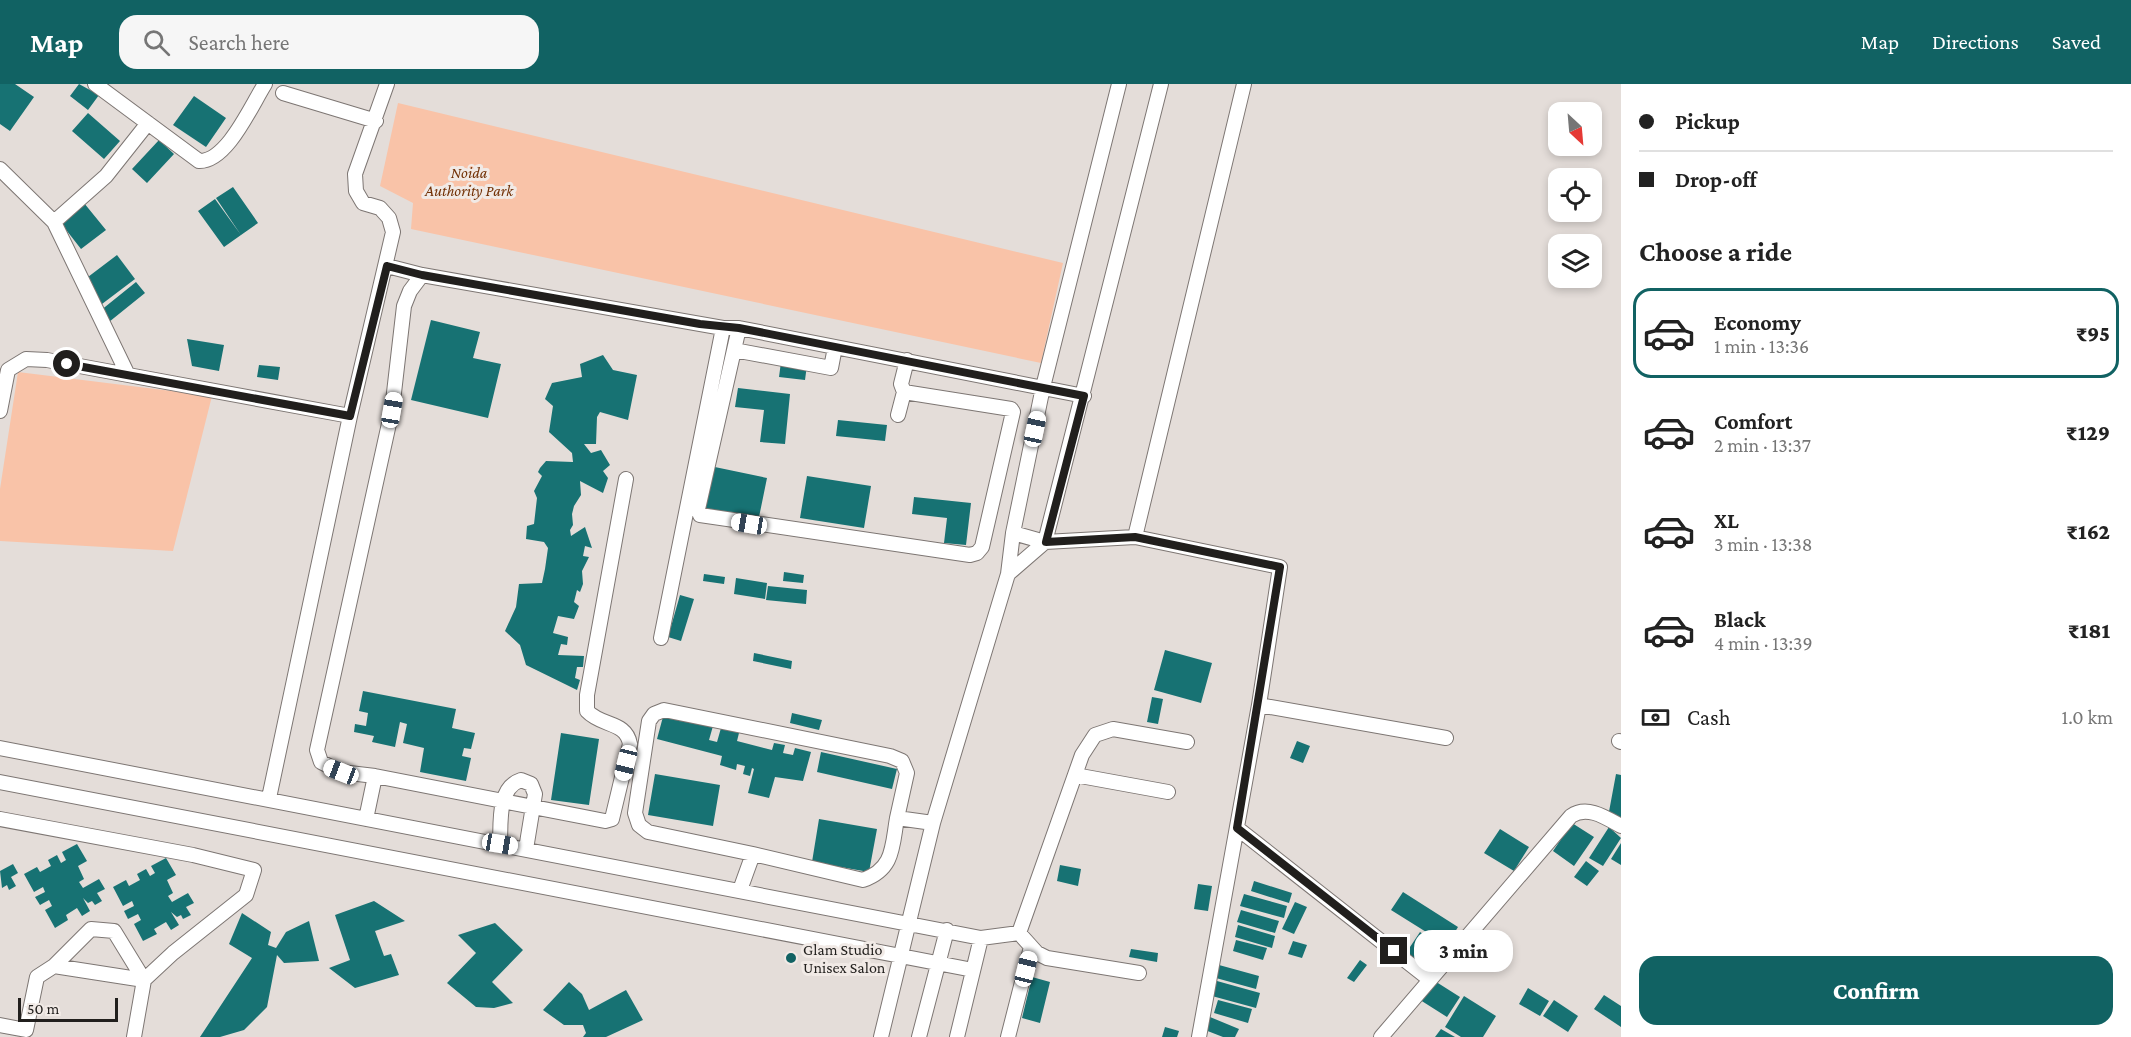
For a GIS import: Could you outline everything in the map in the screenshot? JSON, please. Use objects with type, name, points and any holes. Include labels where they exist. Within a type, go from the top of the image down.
[{"type":"street","points":[[95,84],[198,161],[208,161],[217,156],[233,137],[265,84]]},
{"type":"street","points":[[269,798],[350,416],[387,266],[393,232],[389,218],[380,208],[363,203],[356,191],[355,174],[376,121],[387,84]]},
{"type":"street","points":[[881,1037],[933,823],[1008,574],[1013,533],[1044,387],[1119,84]]},
{"type":"street","points":[[1008,574],[1046,542],[1161,84]]},
{"type":"street","points":[[1135,537],[1244,84]]},
{"type":"street","points":[[283,93],[376,121]]},
{"type":"street","points":[[54,222],[106,176],[148,123]]},
{"type":"street","points":[[0,169],[54,222],[128,375]]},
{"type":"street","points":[[387,266],[422,275],[723,328],[739,328],[1084,396]]},
{"type":"street","points":[[422,275],[410,291],[404,306],[392,410],[317,750],[321,762],[341,772],[375,776],[605,821],[612,819],[630,744],[628,734],[621,727],[595,719],[587,711],[587,694],[626,479]]},
{"type":"street","points":[[661,638],[723,328]]},
{"type":"street","points":[[739,328],[698,509],[700,514],[970,555],[977,553],[982,547],[1011,409],[904,392]]},
{"type":"street","points":[[734,350],[831,368],[836,347]]},
{"type":"street","points":[[0,411],[6,364],[26,359],[47,360],[350,416]]},
{"type":"street","points":[[898,415],[904,392],[901,384],[907,360]]},
{"type":"street","points":[[1013,533],[1046,542],[1135,537],[1280,567],[1259,705],[1199,1037]]},
{"type":"street","points":[[1259,705],[1446,738]]},
{"type":"street","points":[[664,710],[890,756],[902,761],[906,773],[897,818],[889,859],[879,874],[863,880],[648,832],[639,825],[635,813],[649,721],[654,714],[664,710]]},
{"type":"street","points":[[1019,933],[1088,744],[1103,731],[1113,729],[1187,742]]},
{"type":"street","points":[[0,748],[269,798],[366,819],[981,938],[1019,933]]},
{"type":"street","points":[[1075,775],[1168,792]]},
{"type":"street","points":[[366,819],[375,776]]},
{"type":"street","points":[[500,844],[504,801],[512,783],[521,780],[531,784],[535,794],[526,849]]},
{"type":"street","points":[[0,782],[973,970]]},
{"type":"street","points":[[1381,1037],[1571,816],[1579,811],[1588,810],[1621,826]]},
{"type":"street","points":[[897,818],[933,823]]},
{"type":"street","points":[[0,819],[193,855],[254,870],[246,895],[173,953],[144,980],[134,1037]]},
{"type":"street","points":[[1237,828],[1429,979]]},
{"type":"street","points":[[740,890],[753,854]]},
{"type":"street","points":[[0,1025],[25,1034],[37,977],[54,966],[91,929],[114,931],[144,980]]},
{"type":"street","points":[[918,1037],[947,930]]},
{"type":"street","points":[[1019,933],[1031,947],[1047,958],[1139,973]]},
{"type":"street","points":[[957,1037],[981,938]]},
{"type":"street","points":[[1008,1037],[1031,947]]},
{"type":"street","points":[[54,966],[144,980]]},
{"type":"green space","name":"Noida Authority Park","points":[[398,103],[1063,263],[1041,363],[411,229],[413,203],[380,186]]},
{"type":"green space","points":[[18,372],[212,396],[173,551],[0,541],[0,489]]},
{"type":"building","points":[[0,84],[15,84],[34,97],[10,131],[0,124]]},
{"type":"building","points":[[79,84],[99,95],[88,110],[70,96]]},
{"type":"building","points":[[194,96],[226,118],[206,147],[173,125]]},
{"type":"building","points":[[88,113],[120,141],[104,159],[72,131]]},
{"type":"building","points":[[159,140],[174,154],[147,183],[132,169]]},
{"type":"building","points":[[233,187],[258,223],[241,235],[216,198]]},
{"type":"building","points":[[215,199],[241,235],[224,247],[198,211]]},
{"type":"building","points":[[84,203],[106,230],[81,249],[60,222]]},
{"type":"building","points":[[117,255],[135,279],[102,304],[84,280]]},
{"type":"building","points":[[136,282],[145,293],[109,322],[100,311]]},
{"type":"building","points":[[431,320],[480,332],[473,358],[501,364],[488,418],[411,400]]},
{"type":"building","points":[[187,339],[224,345],[219,371],[192,366]]},
{"type":"building","points":[[603,355],[613,370],[637,375],[628,420],[600,412],[597,417],[596,444],[584,444],[591,453],[601,450],[610,465],[603,471],[608,478],[603,493],[580,481],[581,495],[572,514],[571,536],[585,527],[592,548],[585,546],[583,556],[589,557],[582,571],[583,584],[580,592],[577,590],[574,602],[579,606],[574,619],[558,616],[553,633],[568,637],[567,645],[561,644],[558,655],[584,656],[583,667],[577,667],[575,678],[580,680],[577,690],[526,665],[520,645],[505,631],[516,607],[519,584],[542,583],[545,569],[548,548],[544,542],[526,539],[527,526],[534,524],[537,498],[534,491],[542,476],[538,472],[546,461],[573,462],[572,453],[549,432],[553,406],[545,399],[552,383],[582,377],[580,364]]},
{"type":"building","points":[[781,362],[807,365],[805,380],[779,377]]},
{"type":"building","points":[[259,365],[280,367],[278,380],[257,377]]},
{"type":"building","points":[[738,388],[790,394],[785,444],[760,442],[764,410],[735,407]]},
{"type":"building","points":[[838,420],[887,425],[885,441],[836,436]]},
{"type":"building","points":[[710,466],[767,478],[758,522],[701,510]]},
{"type":"building","points":[[807,476],[871,486],[864,528],[800,518]]},
{"type":"building","points":[[914,497],[971,503],[966,545],[944,543],[947,518],[912,514]]},
{"type":"building","points":[[784,572],[804,575],[803,583],[783,581]]},
{"type":"building","points":[[704,574],[725,577],[724,584],[703,581]]},
{"type":"building","points":[[736,578],[767,583],[765,599],[734,594]]},
{"type":"building","points":[[768,586],[807,590],[806,604],[766,600]]},
{"type":"building","points":[[680,595],[694,599],[681,641],[668,637]]},
{"type":"building","points":[[1165,650],[1212,663],[1201,703],[1154,690]]},
{"type":"building","points":[[754,653],[792,661],[791,669],[753,661]]},
{"type":"building","points":[[363,691],[456,709],[452,728],[475,733],[471,749],[464,748],[462,756],[471,758],[466,781],[420,772],[424,748],[403,743],[407,724],[400,722],[395,747],[372,742],[374,736],[354,732],[355,724],[366,726],[368,713],[359,711]]},
{"type":"building","points":[[1152,697],[1163,699],[1158,724],[1147,722]]},
{"type":"building","points":[[664,713],[713,726],[709,740],[717,742],[721,728],[739,733],[737,741],[772,750],[774,743],[785,745],[783,753],[793,755],[795,748],[811,752],[803,781],[775,777],[769,798],[748,793],[754,769],[752,768],[750,776],[743,774],[745,766],[737,764],[736,770],[720,765],[722,756],[657,739]]},
{"type":"building","points":[[792,713],[822,720],[819,730],[790,723]]},
{"type":"building","points":[[561,733],[599,739],[589,805],[551,800]]},
{"type":"building","points":[[1297,741],[1310,746],[1303,763],[1290,758]]},
{"type":"building","points":[[821,752],[897,769],[892,789],[817,772]]},
{"type":"building","points":[[655,774],[720,785],[713,826],[648,815]]},
{"type":"building","points":[[1616,774],[1621,775],[1621,824],[1608,817]]},
{"type":"building","points":[[819,819],[877,829],[869,872],[812,862]]},
{"type":"building","points":[[1572,823],[1594,837],[1574,866],[1553,851]]},
{"type":"building","points":[[1609,827],[1621,838],[1603,866],[1589,858]]},
{"type":"building","points":[[1500,829],[1529,847],[1514,871],[1484,853]]},
{"type":"building","points":[[1621,843],[1621,865],[1611,859]]},
{"type":"building","points":[[77,844],[87,861],[78,866],[84,879],[79,882],[83,888],[99,879],[105,889],[97,893],[102,901],[95,905],[92,901],[88,903],[83,898],[90,911],[82,916],[77,908],[66,915],[68,920],[55,928],[45,910],[52,906],[49,900],[40,905],[35,897],[45,892],[43,887],[34,892],[24,874],[37,867],[40,872],[51,866],[48,860],[57,855],[61,863],[66,860],[62,852]]},
{"type":"building","points":[[166,858],[176,875],[167,880],[173,893],[168,896],[172,902],[188,893],[194,903],[186,907],[191,915],[183,919],[181,915],[177,917],[171,912],[179,925],[171,930],[166,922],[154,929],[157,934],[143,941],[134,924],[141,920],[138,914],[128,919],[124,911],[134,906],[132,901],[123,906],[113,887],[126,880],[129,886],[140,880],[137,874],[146,869],[150,876],[155,873],[151,866]]},
{"type":"building","points":[[1586,861],[1599,871],[1587,886],[1574,877]]},
{"type":"building","points":[[13,864],[18,873],[11,877],[16,886],[9,890],[7,885],[2,888],[0,871]]},
{"type":"building","points":[[1060,865],[1081,869],[1078,886],[1057,881]]},
{"type":"building","points":[[1254,881],[1292,893],[1289,903],[1251,891]]},
{"type":"building","points":[[1198,884],[1212,886],[1208,911],[1194,909]]},
{"type":"building","points":[[1403,892],[1458,927],[1447,945],[1391,910]]},
{"type":"building","points":[[1244,894],[1287,906],[1284,918],[1240,906]]},
{"type":"building","points":[[374,901],[405,921],[375,931],[384,956],[391,954],[399,975],[355,988],[329,968],[350,960],[335,915]]},
{"type":"building","points":[[1295,902],[1307,907],[1294,934],[1282,929]]},
{"type":"building","points":[[1241,910],[1279,921],[1275,933],[1237,922]]},
{"type":"building","points":[[242,913],[271,932],[268,945],[276,948],[286,932],[309,921],[319,961],[284,963],[277,955],[267,1007],[244,1030],[220,1037],[200,1037],[252,958],[229,944]]},
{"type":"building","points":[[495,923],[523,950],[492,982],[513,1003],[494,1008],[476,1007],[447,983],[476,953],[458,935]]},
{"type":"building","points":[[1238,925],[1275,936],[1272,948],[1235,937]]},
{"type":"building","points":[[1420,932],[1444,948],[1430,969],[1406,953]]},
{"type":"building","points":[[1236,940],[1267,948],[1263,960],[1233,951]]},
{"type":"building","points":[[1293,941],[1307,945],[1302,958],[1288,954]]},
{"type":"building","points":[[1131,949],[1158,953],[1157,962],[1129,957]]},
{"type":"building","points":[[1360,960],[1367,965],[1354,982],[1347,978]]},
{"type":"building","points":[[1219,965],[1259,976],[1256,989],[1216,978]]},
{"type":"building","points":[[1032,977],[1050,982],[1040,1023],[1022,1018]]},
{"type":"building","points":[[1430,978],[1460,997],[1447,1017],[1417,998]]},
{"type":"building","points":[[1217,981],[1260,993],[1256,1008],[1212,996]]},
{"type":"building","points":[[569,982],[582,994],[589,1010],[626,990],[643,1020],[606,1037],[583,1037],[586,1033],[583,1025],[564,1025],[543,1010]]},
{"type":"building","points":[[1528,988],[1549,1001],[1540,1016],[1519,1004]]},
{"type":"building","points":[[1604,995],[1621,1006],[1621,1027],[1594,1009]]},
{"type":"building","points":[[1464,996],[1496,1016],[1483,1037],[1461,1037],[1445,1027]]},
{"type":"building","points":[[1218,1000],[1252,1009],[1248,1023],[1214,1013]]},
{"type":"building","points":[[1554,1000],[1578,1016],[1568,1032],[1543,1016]]},
{"type":"building","points":[[1210,1017],[1239,1029],[1235,1037],[1223,1037],[1205,1030]]},
{"type":"building","points":[[1165,1027],[1179,1031],[1177,1037],[1162,1037]]},
{"type":"building","points":[[1441,1029],[1455,1037],[1435,1037]]},
{"type":"place","name":"Glam Studio Unisex Salon","points":[[791,958]]},
{"type":"route","points":[[67,364],[350,416],[387,266],[422,275],[700,324],[739,328],[1084,396],[1046,542],[1135,537],[1280,567],[1237,828],[1394,951]]}]
